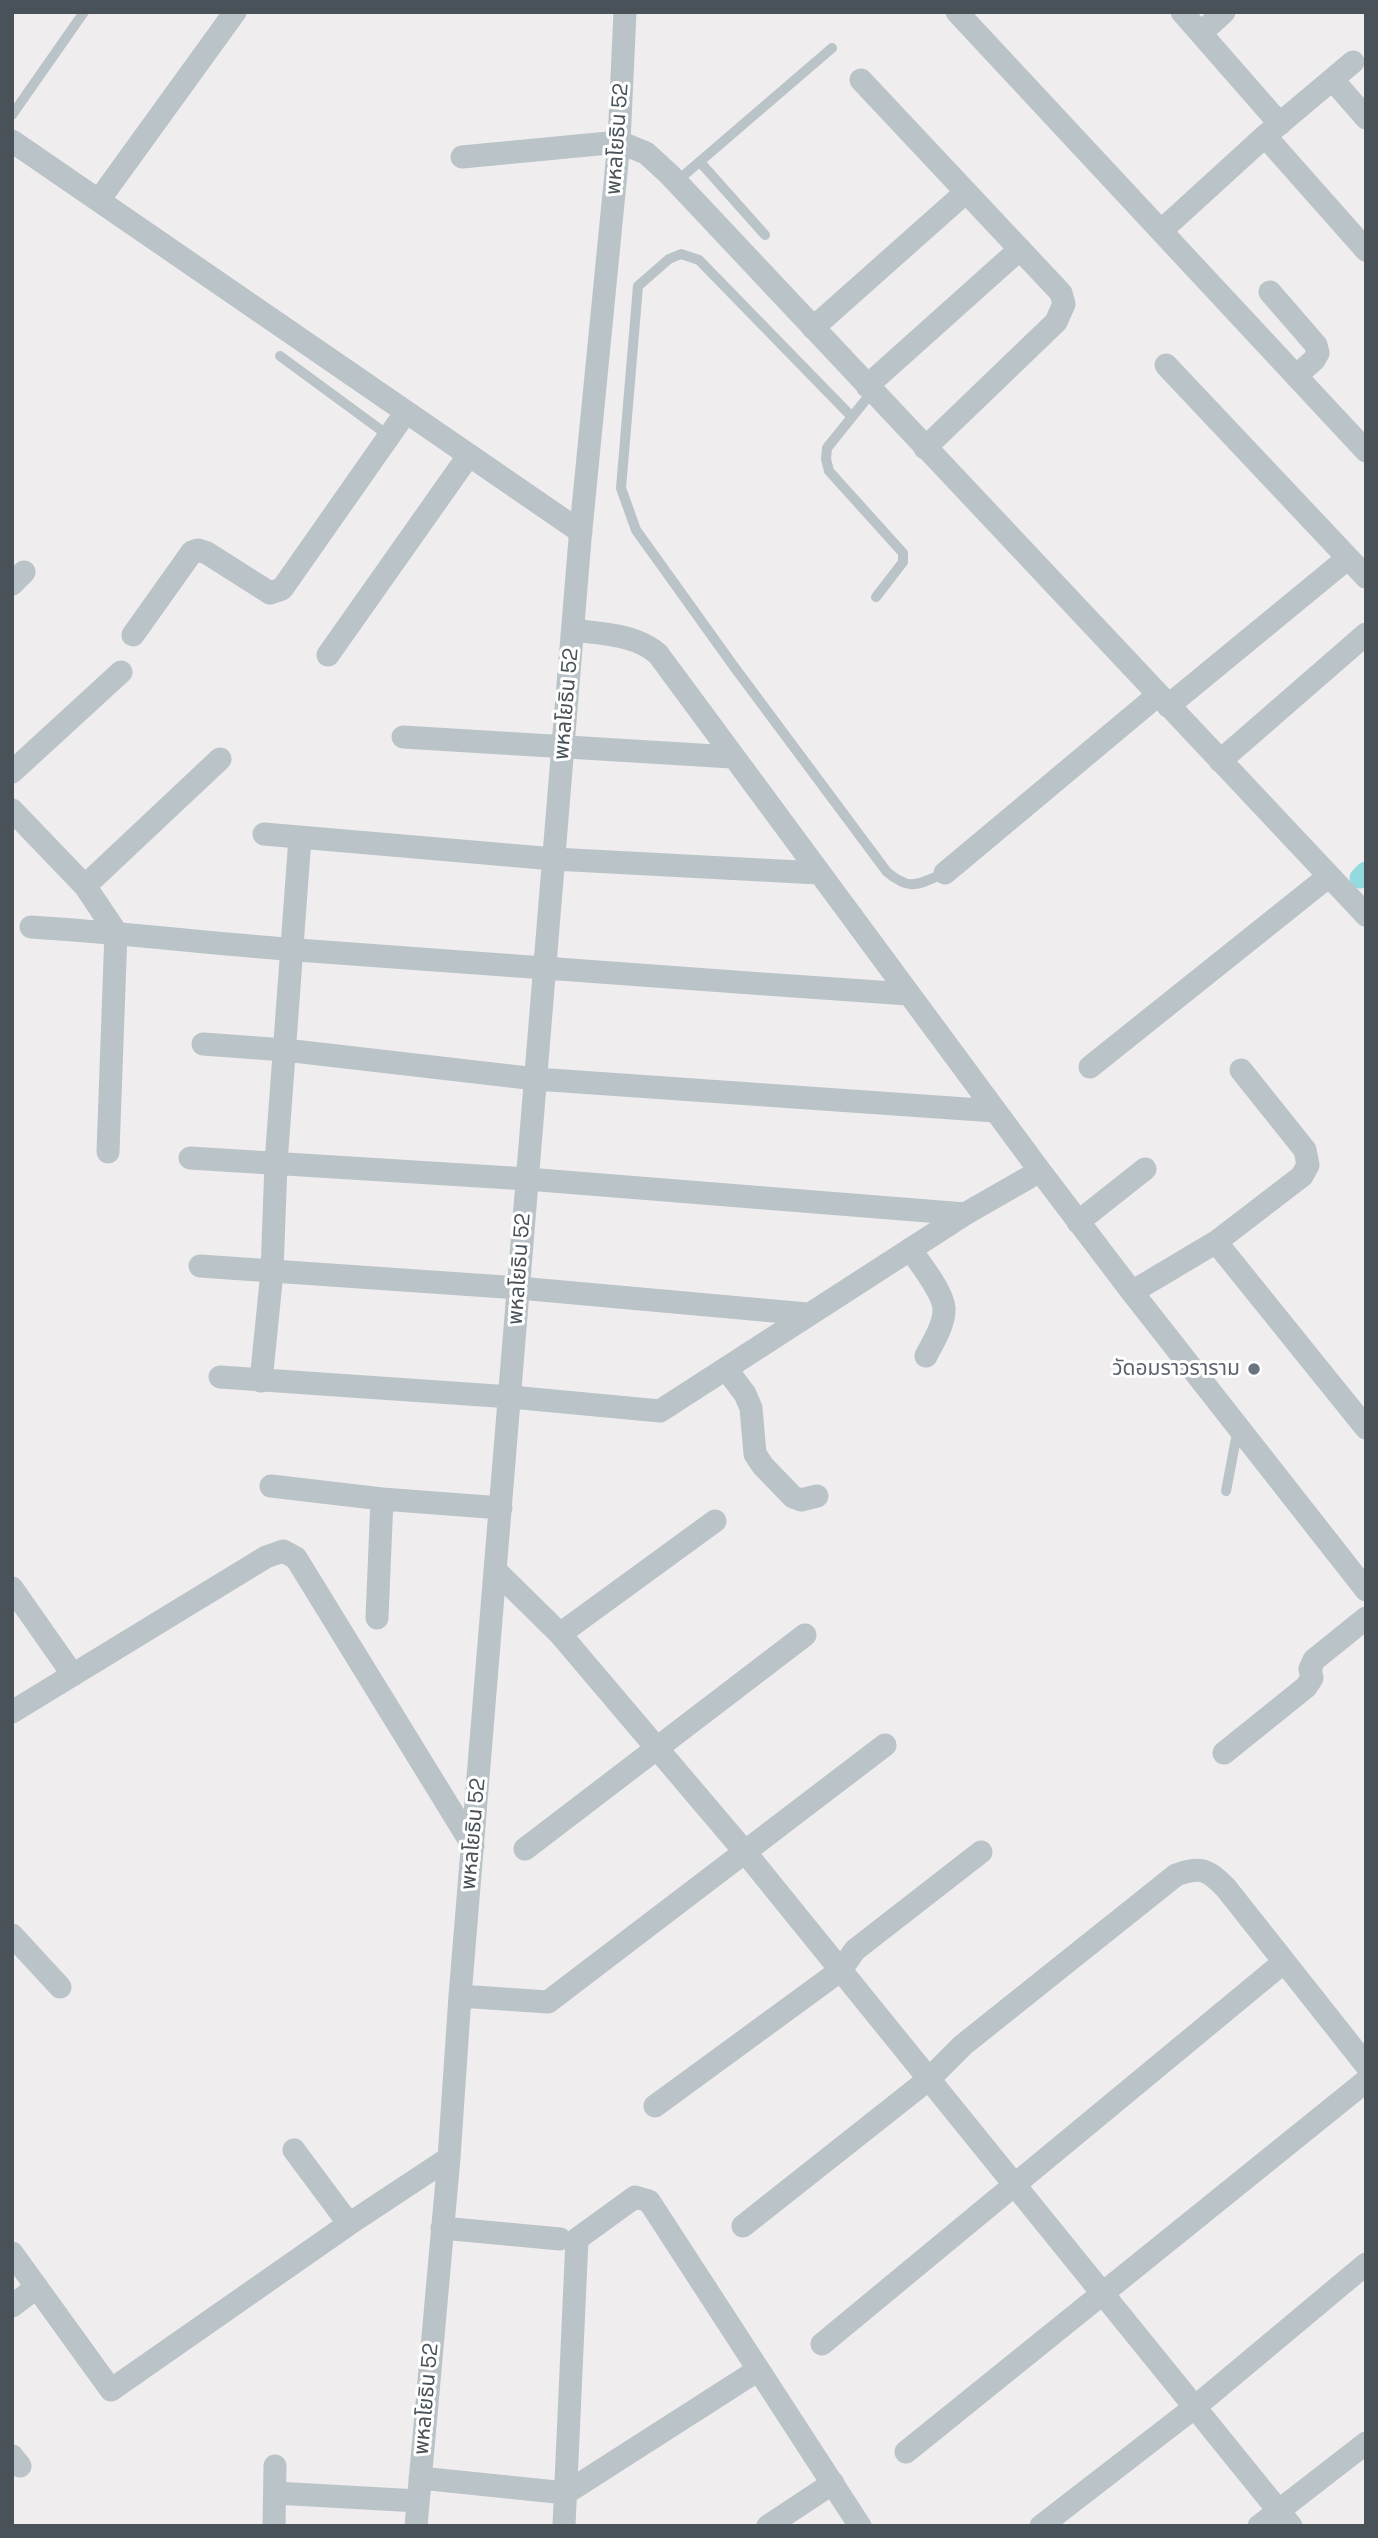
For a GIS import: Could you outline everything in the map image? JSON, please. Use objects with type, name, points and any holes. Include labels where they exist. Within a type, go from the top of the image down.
[{"type":"street","points":[[99,200],[235,12]]},
{"type":"street","name":"พหลโยธิน 52","points":[[416,2526],[450,2158],[460,1996],[581,532],[619,142],[625,12]]},
{"type":"street","points":[[957,12],[1366,451]]},
{"type":"street","points":[[1182,12],[1201,33],[1272,130],[1366,250]]},
{"type":"street","points":[[1201,33],[1224,12]]},
{"type":"street","points":[[1162,230],[1272,130],[1353,62]]},
{"type":"street","points":[[1333,79],[1366,118]]},
{"type":"street","points":[[861,80],[1060,293],[1063,304],[1056,322],[925,448]]},
{"type":"street","points":[[12,141],[581,532]]},
{"type":"street","points":[[462,157],[619,142],[646,153],[1366,915]]},
{"type":"street","points":[[813,328],[966,192]]},
{"type":"street","points":[[869,389],[1020,249]]},
{"type":"street","points":[[1270,292],[1316,345],[1318,353],[1314,360],[1296,376]]},
{"type":"street","points":[[1166,365],[1366,578]]},
{"type":"street","points":[[133,635],[192,552],[198,550],[270,593],[282,589],[406,412]]},
{"type":"street","points":[[328,655],[469,455]]},
{"type":"street","points":[[945,873],[1348,558]]},
{"type":"street","points":[[573,630],[637,640],[658,654],[1040,1171],[1366,1590]]},
{"type":"street","points":[[1220,761],[1366,634]]},
{"type":"street","points":[[12,772],[121,672]]},
{"type":"street","points":[[403,737],[732,757]]},
{"type":"street","points":[[85,886],[220,759]]},
{"type":"street","points":[[12,810],[85,886],[116,932],[108,1152]]},
{"type":"street","points":[[264,834],[554,859],[818,873]]},
{"type":"street","points":[[261,1381],[272,1272],[276,1163],[294,950],[300,838]]},
{"type":"street","points":[[1090,1067],[1329,876]]},
{"type":"street","points":[[31,927],[116,932],[170,940],[294,950],[908,994]]},
{"type":"street","points":[[204,1044],[285,1050],[536,1079],[995,1111]]},
{"type":"street","points":[[1132,1292],[1216,1242],[1302,1177],[1308,1165],[1305,1150],[1241,1070]]},
{"type":"street","points":[[190,1158],[527,1178],[965,1214]]},
{"type":"street","points":[[1079,1222],[1146,1168]]},
{"type":"street","points":[[220,1377],[510,1397],[660,1411],[965,1214],[1040,1171]]},
{"type":"street","points":[[1216,1242],[1366,1428]]},
{"type":"street","points":[[910,1249],[941,1297],[944,1309],[941,1323],[926,1356]]},
{"type":"street","points":[[200,1266],[519,1289],[807,1314]]},
{"type":"street","points":[[727,1370],[745,1394],[751,1408],[755,1454],[763,1466],[793,1497],[801,1500],[817,1496]]},
{"type":"street","points":[[271,1486],[382,1499],[501,1508]]},
{"type":"street","points":[[377,1618],[382,1499]]},
{"type":"street","points":[[560,1634],[715,1521]]},
{"type":"street","points":[[12,1712],[266,1557],[276,1552],[290,1553],[296,1558],[473,1846]]},
{"type":"street","points":[[496,1571],[560,1634],[746,1852],[1285,2518]]},
{"type":"street","points":[[12,1588],[73,1675]]},
{"type":"street","points":[[1224,1753],[1306,1687],[1312,1678],[1310,1669],[1314,1660],[1366,1618]]},
{"type":"street","points":[[524,1849],[805,1635]]},
{"type":"street","points":[[460,1996],[548,2003],[885,1745]]},
{"type":"street","points":[[655,2106],[841,1970],[855,1950],[981,1852]]},
{"type":"street","points":[[743,2226],[929,2079],[963,2045],[1176,1875],[1195,1868],[1211,1873],[1226,1888],[1366,2065]]},
{"type":"street","points":[[12,1935],[60,1987]]},
{"type":"street","points":[[822,2344],[1284,1962]]},
{"type":"street","points":[[906,2452],[1366,2081]]},
{"type":"street","points":[[294,2150],[349,2224]]},
{"type":"street","points":[[12,2253],[111,2390],[349,2224],[450,2158]]},
{"type":"street","points":[[564,2526],[578,2239],[635,2197],[649,2201],[860,2526]]},
{"type":"street","points":[[442,2228],[560,2239]]},
{"type":"street","points":[[1041,2526],[1195,2407],[1366,2264]]},
{"type":"street","points":[[12,2306],[37,2287]]},
{"type":"street","points":[[420,2478],[566,2493],[758,2370]]},
{"type":"street","points":[[1259,2526],[1285,2518],[1366,2443]]},
{"type":"street","points":[[274,2526],[275,2466]]},
{"type":"street","points":[[768,2526],[833,2483]]},
{"type":"street","points":[[275,2493],[418,2501]]},
{"type":"lane","points":[[12,115],[84,12]]},
{"type":"lane","points":[[676,182],[832,48]]},
{"type":"lane","points":[[700,162],[765,235]]},
{"type":"lane","points":[[852,417],[699,260],[681,254],[669,259],[638,286],[621,488],[636,530],[887,872],[901,884],[917,884],[945,873]]},
{"type":"lane","points":[[280,356],[389,436]]},
{"type":"lane","points":[[869,389],[852,417],[827,447],[825,459],[829,471],[903,553],[903,562],[876,597]]},
{"type":"lane","points":[[1226,1491],[1238,1428]]},
{"type":"waterway","points":[[1360,878],[1366,872]]},
{"type":"place","name":"วัดอมราวราราม","points":[[1254,1369]]}]
